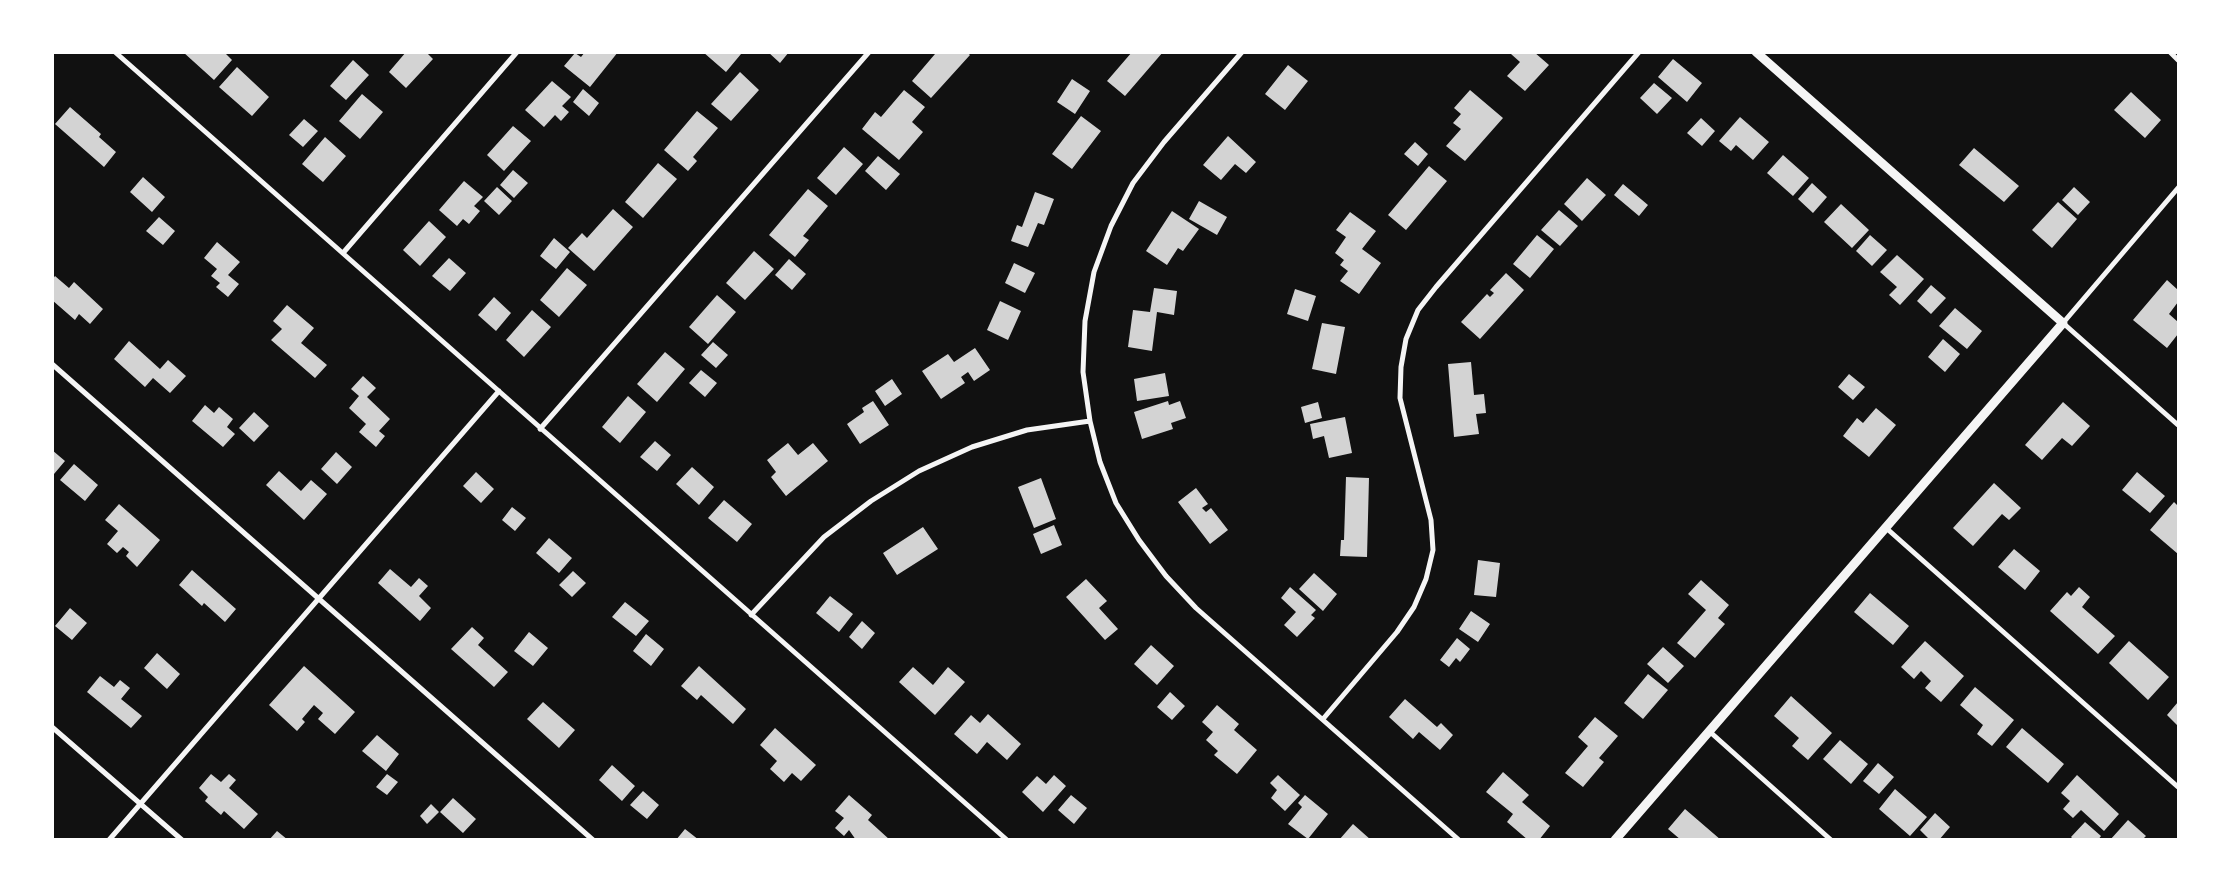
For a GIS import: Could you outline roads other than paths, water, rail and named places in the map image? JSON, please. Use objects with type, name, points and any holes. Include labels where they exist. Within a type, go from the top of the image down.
[{"type":"street","points":[[115,52],[1007,840]]},
{"type":"street","points":[[343,253],[517,52]]},
{"type":"street","points":[[540,429],[869,52]]},
{"type":"street","points":[[1242,52],[1164,142],[1133,183],[1111,226],[1094,272],[1085,321],[1083,372],[1090,421],[1100,462],[1116,503],[1139,540],[1166,576],[1196,608],[1459,840]]},
{"type":"street","points":[[1323,719],[1397,632],[1414,607],[1426,579],[1433,550],[1432,520],[1400,398],[1401,368],[1406,339],[1418,310],[1639,52]]},
{"type":"street","points":[[1756,52],[2178,424]]},
{"type":"street","points":[[2170,52],[2178,60]]},
{"type":"street","points":[[1615,840],[2178,188]]},
{"type":"street","points":[[52,364],[593,840]]},
{"type":"street","points":[[109,840],[500,391]]},
{"type":"street","points":[[752,615],[824,536],[871,501],[919,471],[972,447],[1027,430],[1090,421]]},
{"type":"street","points":[[1885,527],[2178,787]]},
{"type":"street","points":[[52,727],[182,840]]},
{"type":"street","points":[[1709,731],[1831,840]]}]
